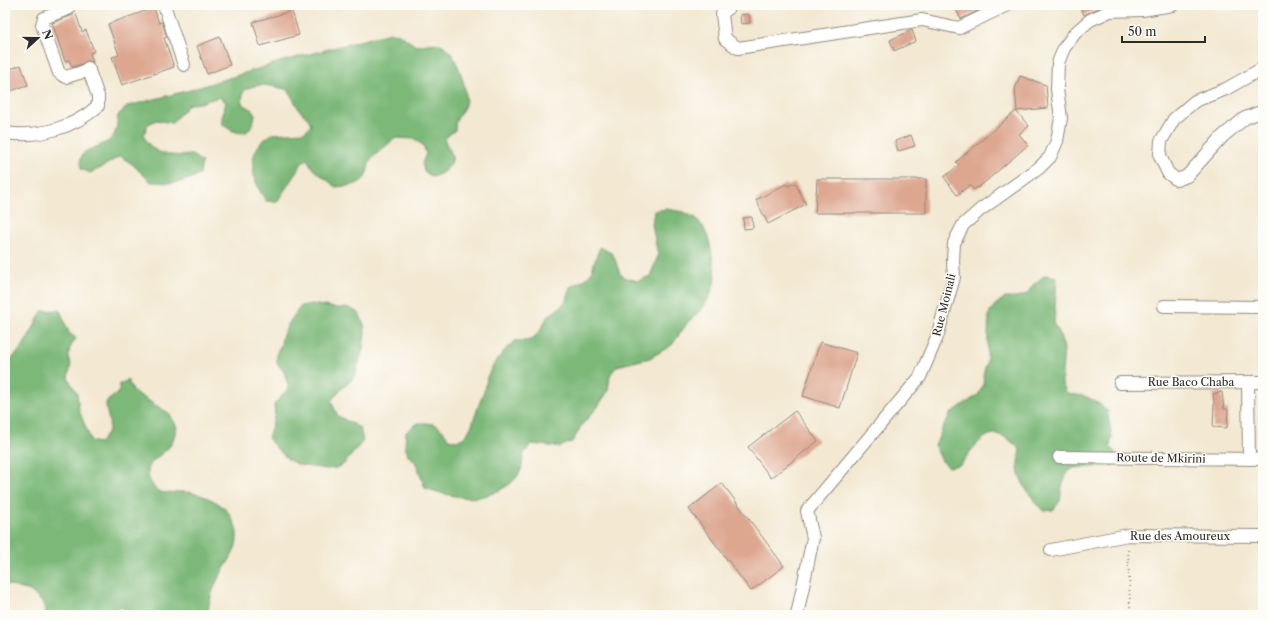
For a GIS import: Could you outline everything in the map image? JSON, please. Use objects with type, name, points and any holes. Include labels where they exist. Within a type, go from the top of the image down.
[{"type":"street","points":[[164,5],[184,65]]},
{"type":"street","points":[[731,5],[722,14],[725,39],[738,48],[922,20],[958,28],[1007,5]]},
{"type":"street","name":"Rue Moinali","points":[[798,615],[813,538],[807,511],[920,376],[937,337],[954,277],[954,243],[963,225],[980,210],[1039,168],[1050,157],[1057,141],[1060,118],[1057,88],[1058,63],[1064,48],[1075,33],[1090,20],[1110,11],[1142,10],[1173,5]]},
{"type":"street","points":[[5,133],[46,133],[68,125],[91,112],[98,106],[98,96],[88,69],[66,77],[59,73],[42,25],[44,18],[68,10]]},
{"type":"street","points":[[1263,68],[1226,89],[1196,101],[1174,119],[1160,141],[1160,156],[1168,173],[1177,180],[1187,176],[1222,136],[1246,118],[1263,111]]},
{"type":"street","points":[[1164,306],[1263,307]]},
{"type":"street","points":[[1248,382],[1249,459]]},
{"type":"street","name":"Rue Baco Chaba","points":[[1120,383],[1263,382]]},
{"type":"street","name":"Route de Mkirini","points":[[1059,457],[1263,459]]},
{"type":"street","name":"Rue des Amoureux","points":[[1051,550],[1128,535],[1263,536]]},
{"type":"path","points":[[1128,535],[1130,606],[1132,615]]},
{"type":"green space","points":[[390,33],[399,34],[416,46],[435,43],[440,44],[450,52],[455,59],[462,76],[466,98],[465,105],[456,121],[455,130],[444,139],[452,156],[451,164],[446,170],[439,174],[432,177],[424,171],[422,163],[426,154],[423,145],[414,139],[395,138],[371,160],[365,177],[359,183],[350,186],[336,187],[313,169],[307,159],[302,163],[277,202],[266,201],[258,188],[254,173],[253,158],[256,151],[261,143],[272,134],[304,132],[311,126],[309,120],[300,111],[288,90],[265,85],[253,86],[243,92],[242,104],[250,108],[255,115],[253,124],[248,131],[240,133],[223,125],[222,118],[226,102],[219,97],[200,103],[189,104],[172,123],[156,120],[147,125],[144,136],[152,148],[164,154],[192,155],[202,162],[200,174],[193,178],[181,182],[151,182],[132,164],[120,156],[90,173],[81,169],[80,161],[82,156],[85,152],[106,143],[113,137],[116,131],[118,115],[128,106],[190,90],[283,61]]},
{"type":"green space","points":[[666,209],[683,212],[696,218],[704,228],[709,240],[716,277],[709,298],[702,309],[688,322],[672,345],[650,358],[617,366],[610,375],[608,391],[597,408],[581,426],[573,441],[560,447],[531,444],[524,454],[522,468],[517,477],[502,489],[485,496],[467,498],[452,496],[425,488],[415,461],[408,455],[405,446],[406,432],[418,423],[429,423],[439,427],[449,439],[457,441],[466,436],[472,425],[485,389],[487,377],[494,364],[504,351],[515,341],[530,340],[539,333],[547,317],[566,301],[570,287],[586,279],[592,271],[600,247],[613,254],[620,274],[626,278],[638,281],[650,276],[658,256],[652,224],[654,211]]},
{"type":"green space","points":[[1045,275],[1057,277],[1054,325],[1059,332],[1064,349],[1062,384],[1067,393],[1087,397],[1107,410],[1112,437],[1110,447],[1115,452],[1115,463],[1111,466],[1073,468],[1067,473],[1062,486],[1060,501],[1053,510],[1043,511],[1020,478],[1018,460],[1020,449],[1005,437],[993,434],[982,439],[960,464],[949,467],[942,461],[935,446],[951,413],[978,395],[984,384],[983,375],[987,361],[989,314],[994,306],[1004,298],[1016,298],[1027,294],[1033,285]]},
{"type":"green space","points":[[311,304],[336,308],[349,308],[359,313],[364,324],[365,332],[363,348],[354,378],[338,392],[331,401],[338,416],[360,428],[363,441],[344,464],[336,468],[326,469],[299,465],[289,460],[268,438],[275,415],[274,405],[289,388],[284,372],[277,363],[277,352],[290,321],[301,306]]},
{"type":"green space","points":[[60,310],[69,333],[76,338],[70,348],[68,357],[71,364],[68,378],[77,393],[79,410],[91,441],[99,443],[108,432],[109,423],[106,402],[119,392],[119,384],[128,380],[133,391],[170,414],[177,427],[171,444],[153,461],[148,469],[149,477],[154,487],[162,493],[189,492],[210,499],[225,509],[234,522],[237,541],[233,554],[215,586],[210,601],[208,615],[127,615],[122,607],[107,610],[103,615],[46,615],[43,603],[30,591],[5,584],[5,364],[22,347],[42,311]]},
{"type":"building","points":[[954,5],[990,5],[961,19]]},
{"type":"building","points":[[1079,5],[1105,5],[1084,15]]},
{"type":"building","points":[[154,8],[159,23],[162,22],[167,37],[164,38],[174,67],[122,85],[112,57],[119,55],[108,24]]},
{"type":"building","points":[[292,11],[299,35],[260,46],[253,22]]},
{"type":"building","points":[[76,14],[82,32],[86,30],[94,51],[90,53],[93,62],[86,61],[72,67],[69,60],[65,61],[52,23]]},
{"type":"building","points":[[749,14],[750,23],[741,24],[740,15]]},
{"type":"building","points":[[912,30],[916,41],[894,51],[890,40]]},
{"type":"building","points":[[220,37],[230,65],[207,74],[197,46]]},
{"type":"building","points":[[21,65],[28,85],[5,93],[5,71]]},
{"type":"building","points":[[1020,76],[1046,85],[1048,108],[1017,111],[1015,89]]},
{"type":"building","points":[[1016,111],[1029,126],[1019,134],[1028,145],[978,188],[977,187],[974,190],[970,185],[957,195],[944,177],[959,165],[956,162]]},
{"type":"building","points":[[911,135],[915,146],[898,151],[895,141]]},
{"type":"building","points":[[817,179],[926,179],[926,213],[815,213]]},
{"type":"building","points":[[795,183],[806,204],[768,224],[756,200],[786,184],[788,186]]},
{"type":"building","points":[[752,217],[753,228],[744,229],[743,218]]},
{"type":"building","points":[[820,342],[857,353],[840,408],[803,396]]},
{"type":"building","points":[[1222,392],[1224,409],[1228,409],[1227,428],[1213,427],[1213,394]]},
{"type":"building","points":[[795,411],[818,441],[771,478],[748,447]]},
{"type":"building","points":[[722,483],[784,566],[751,591],[689,509]]}]
